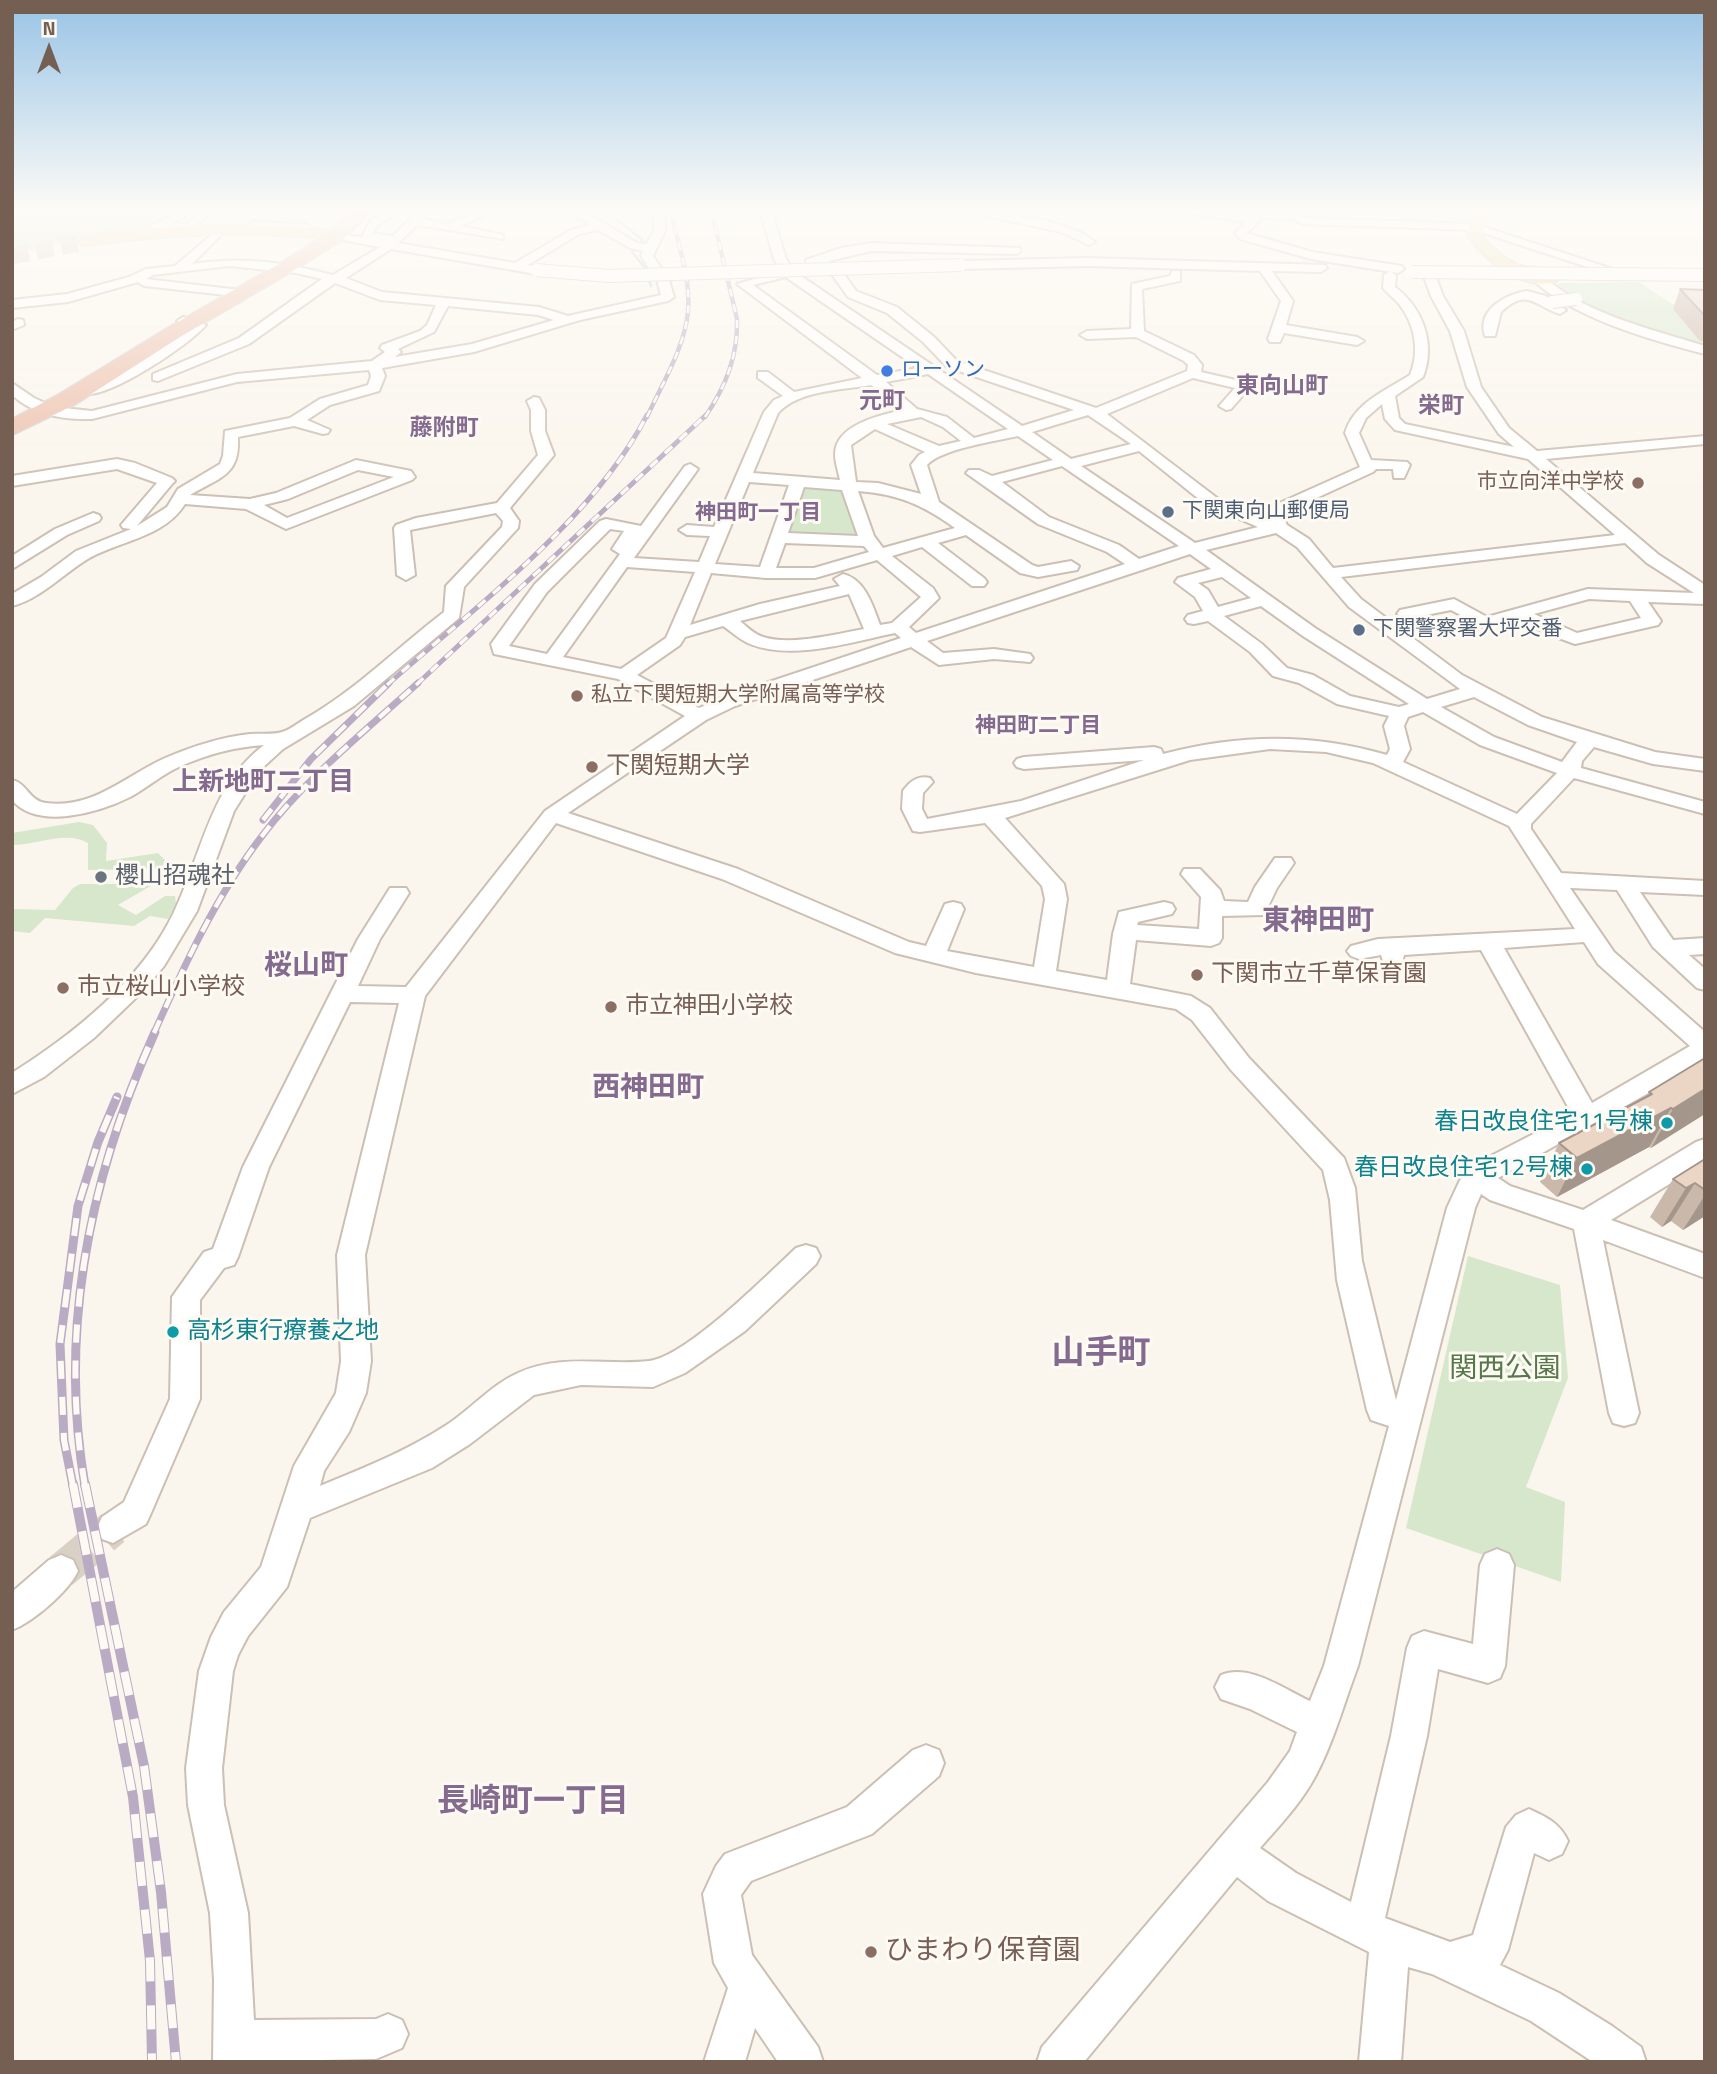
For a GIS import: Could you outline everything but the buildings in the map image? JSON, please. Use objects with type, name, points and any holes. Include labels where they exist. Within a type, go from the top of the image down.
[{"type":"highway","points":[[12,428],[44,409],[66,400],[215,306]]},
{"type":"street","points":[[158,377],[244,341],[294,306]]},
{"type":"street","points":[[374,366],[394,352],[387,348],[430,329],[442,306]]},
{"type":"street","points":[[486,306],[538,312],[568,320]]},
{"type":"street","points":[[13,388],[44,409],[76,416],[92,415],[237,377],[344,370],[474,348],[568,320],[629,306]]},
{"type":"street","points":[[772,306],[901,400],[913,412],[941,420],[971,443]]},
{"type":"street","points":[[835,306],[1195,550],[1264,600],[1424,705],[1487,741],[1570,771],[1705,808]]},
{"type":"street","points":[[879,306],[895,313],[955,366],[1093,412],[1142,446],[1211,501],[1227,510],[1277,528],[1303,542],[1355,603],[1455,678],[1476,690],[1535,721],[1590,740],[1653,758],[1705,765]]},
{"type":"street","points":[[1136,306],[1138,333]]},
{"type":"street","points":[[1286,306],[1277,333],[1357,341]]},
{"type":"street","points":[[1277,528],[1275,517],[1279,509],[1368,469],[1352,430],[1364,412],[1416,377],[1423,354],[1406,306]]},
{"type":"street","points":[[1443,306],[1457,331],[1474,387],[1504,431],[1659,564],[1705,593]]},
{"type":"street","points":[[1490,333],[1492,316],[1502,306]]},
{"type":"street","points":[[1556,306],[1580,320],[1629,337],[1651,332]]},
{"type":"street","points":[[1582,306],[1705,350]]},
{"type":"street","points":[[857,321],[895,313]]},
{"type":"street","points":[[88,391],[97,390],[136,369],[200,325],[187,322]]},
{"type":"street","points":[[1087,335],[1138,333],[1179,353],[1195,365],[1191,374]]},
{"type":"street","points":[[1179,353],[1201,344]]},
{"type":"street","points":[[17,593],[82,555],[173,510],[184,492],[226,467],[232,456],[230,434],[295,421],[325,402],[373,388],[378,376],[374,366]]},
{"type":"street","points":[[624,675],[669,645],[677,634],[771,412],[790,397],[955,366]]},
{"type":"street","points":[[136,369],[158,377],[172,393]]},
{"type":"street","points":[[932,504],[919,465],[924,458],[937,451],[1093,412],[1191,374],[1244,386],[1226,406]]},
{"type":"street","points":[[763,376],[787,392],[790,397]]},
{"type":"street","points":[[1388,396],[1392,419],[1400,426],[1533,456],[1705,440]]},
{"type":"street","points":[[406,575],[402,528],[426,519],[502,508],[546,455],[538,432],[538,410],[534,401]]},
{"type":"street","points":[[726,620],[738,630],[763,642],[813,643],[898,627],[930,598],[928,592],[869,541],[853,498],[843,455],[844,445],[854,434],[876,423],[913,412]]},
{"type":"street","points":[[295,421],[323,430]]},
{"type":"street","points":[[876,423],[890,432],[937,451]]},
{"type":"street","points":[[1137,565],[1121,553],[1042,520],[1017,504],[1001,488],[982,477],[1067,463],[1142,446]]},
{"type":"street","points":[[12,481],[117,464],[130,466],[167,481],[137,527]]},
{"type":"street","points":[[1368,464],[1402,465],[1399,475]]},
{"type":"street","points":[[182,499],[250,504],[282,496],[355,465],[407,477],[286,524],[250,504]]},
{"type":"street","points":[[551,661],[690,469]]},
{"type":"street","points":[[743,477],[890,491],[932,504],[1026,569],[1038,572],[1064,562],[1102,576]]},
{"type":"street","points":[[766,573],[798,481]]},
{"type":"street","points":[[12,1085],[38,1070],[96,1022],[129,991],[153,962],[187,911],[226,809],[242,778],[282,739],[344,704],[453,614],[455,586],[512,524],[502,508]]},
{"type":"street","points":[[61,516],[93,517],[137,527]]},
{"type":"street","points":[[12,564],[61,533],[93,517]]},
{"type":"street","points":[[699,716],[624,675],[500,650],[500,644],[541,588],[606,524],[634,528],[620,549],[626,557],[766,573],[815,573],[968,529]]},
{"type":"street","points":[[388,2034],[376,2039],[234,2051],[234,1980],[229,1913],[206,1805],[204,1768],[216,1671],[223,1649],[236,1624],[275,1576],[310,1466],[338,1422],[351,1393],[356,1361],[351,1255],[412,995],[482,901],[552,815],[699,716],[728,702],[1102,576],[1173,553],[1195,550],[1277,528]]},
{"type":"street","points":[[687,530],[721,532]]},
{"type":"street","points":[[779,538],[869,541]]},
{"type":"street","points":[[1330,573],[1629,538]]},
{"type":"street","points":[[926,542],[978,582]]},
{"type":"street","points":[[832,569],[853,588],[866,610],[874,632]]},
{"type":"street","points":[[1224,570],[1184,582],[1202,594],[1215,618],[1256,648],[1280,672],[1306,679],[1344,700],[1400,713],[1476,690]]},
{"type":"street","points":[[677,634],[853,588]]},
{"type":"street","points":[[1406,614],[1454,604],[1485,623],[1588,594],[1705,599]]},
{"type":"street","points":[[1519,613],[1575,639],[1652,621],[1635,595]]},
{"type":"street","points":[[1194,619],[1264,600]]},
{"type":"street","points":[[898,627],[939,659],[994,654],[1024,658]]},
{"type":"street","points":[[1392,764],[1400,749],[1394,726],[1400,713]]},
{"type":"street","points":[[12,786],[26,803],[40,808],[78,807],[116,796],[157,770],[214,748],[251,740],[282,739]]},
{"type":"street","points":[[1520,823],[1570,771],[1572,760],[1590,740]]},
{"type":"street","points":[[922,782],[913,791],[912,809],[920,826],[1010,811],[1197,752],[1285,742],[1357,751],[1392,764],[1520,823],[1524,836],[1606,958],[1705,1048],[1587,1118],[1496,1165],[1470,1186],[1461,1208],[1344,1653],[1320,1725],[1303,1763],[1281,1795],[1057,2062]]},
{"type":"street","points":[[1024,763],[1166,751],[1173,758]]},
{"type":"street","points":[[552,815],[730,874],[880,941],[934,956],[1184,1002],[1201,1014],[1240,1064],[1335,1165],[1341,1185],[1349,1261],[1378,1382],[1382,1410],[1407,1418]]},
{"type":"street","points":[[990,815],[1053,884],[1056,899],[1044,976]]},
{"type":"street","points":[[1128,915],[1137,932],[1211,938],[1210,908],[1256,910],[1266,887],[1283,863]]},
{"type":"street","points":[[1192,874],[1212,895],[1214,908]]},
{"type":"street","points":[[1554,880],[1705,888]]},
{"type":"street","points":[[1624,884],[1667,948],[1705,982]]},
{"type":"street","points":[[113,1528],[135,1513],[185,1399],[186,1297],[214,1261],[224,1257],[257,1167],[382,915],[398,893]]},
{"type":"street","points":[[934,956],[953,909]]},
{"type":"street","points":[[1128,915],[1164,909]]},
{"type":"street","points":[[1118,988],[1128,915]]},
{"type":"street","points":[[1359,951],[1378,947],[1392,955],[1489,943],[1579,936]]},
{"type":"street","points":[[1489,943],[1587,1118]]},
{"type":"street","points":[[1667,948],[1705,946]]},
{"type":"street","points":[[343,994],[412,995]]},
{"type":"street","points":[[1586,1222],[1705,1149]]},
{"type":"street","points":[[1478,1179],[1500,1193],[1705,1266]]},
{"type":"street","points":[[1586,1222],[1624,1413]]},
{"type":"street","points":[[299,1504],[317,1502],[421,1458],[459,1434],[526,1383],[581,1372],[653,1374],[664,1370],[701,1347],[748,1311],[806,1256]]},
{"type":"street","points":[[1380,2062],[1376,1934],[1369,1908],[1409,1736],[1424,1648],[1488,1666],[1497,1565]]},
{"type":"street","points":[[12,1614],[61,1571]]},
{"type":"street","points":[[1233,1687],[1255,1693],[1320,1725]]},
{"type":"street","points":[[803,2062],[734,1963],[722,1894],[729,1878],[738,1867],[859,1821],[926,1763]]},
{"type":"street","points":[[1449,1962],[1488,1950],[1519,1840],[1530,1828],[1549,1841]]},
{"type":"street","points":[[1232,1852],[1282,1887],[1376,1934],[1449,1962],[1545,2007],[1598,2040],[1626,2062]]},
{"type":"street","points":[[724,2062],[749,1985]]},
{"type":"green space","points":[[1592,306],[1705,306],[1705,345]]},
{"type":"green space","points":[[800,484],[847,490],[863,539],[783,535]]},
{"type":"green space","points":[[79,822],[93,825],[107,843],[106,861],[158,853],[165,860],[161,869],[88,870],[88,843],[79,839],[61,838],[12,845],[12,833]]},
{"type":"green space","points":[[80,884],[154,884],[118,905],[136,915],[165,896],[175,896],[176,904],[168,919],[150,916],[134,926],[45,918],[30,933],[12,931],[12,909],[55,910],[73,888]]},
{"type":"green space","name":"関西公園","points":[[1468,1256],[1560,1285],[1568,1378],[1526,1487],[1565,1502],[1561,1582],[1406,1528]]},
{"type":"tunnel","points":[[61,1571],[113,1528]]},
{"type":"railway","points":[[647,417],[678,352],[686,325],[688,306]]},
{"type":"railway","points":[[705,417],[719,394],[733,358],[737,333],[734,306]]},
{"type":"railway","points":[[387,685],[494,593],[565,526],[624,453],[647,415]]},
{"type":"railway","points":[[416,685],[706,415]]},
{"type":"railway","points":[[263,820],[311,759],[389,683]]},
{"type":"railway","points":[[154,1033],[189,957],[216,907],[262,836],[316,775],[418,683]]},
{"type":"railway","points":[[85,1486],[75,1369],[78,1311],[86,1254],[97,1198],[113,1142],[132,1086],[155,1032]]},
{"type":"railway","points":[[73,1486],[64,1440],[60,1344],[78,1206],[98,1142],[117,1097]]},
{"type":"railway","points":[[73,1484],[133,1797],[150,1961],[152,2062]]},
{"type":"railway","points":[[85,1484],[144,1766],[161,1892],[176,2062]]},
{"type":"place","name":"ローソン","points":[[887,371]]},
{"type":"place","name":"市立向洋中学校","points":[[1638,483]]},
{"type":"place","name":"下関東向山郵便局","points":[[1168,512]]},
{"type":"place","name":"下関警察署大坪交番","points":[[1359,630]]},
{"type":"place","name":"私立下関短期大学附属高等学校","points":[[577,696]]},
{"type":"place","name":"下関短期大学","points":[[592,767]]},
{"type":"place","name":"櫻山招魂社","points":[[101,877]]},
{"type":"place","name":"下関市立千草保育園","points":[[1197,975]]},
{"type":"place","name":"市立桜山小学校","points":[[63,988]]},
{"type":"place","name":"市立神田小学校","points":[[611,1007]]},
{"type":"place","name":"春日改良住宅11号棟","points":[[1667,1123]]},
{"type":"place","name":"春日改良住宅12号棟","points":[[1587,1169]]},
{"type":"place","name":"高杉東行療養之地","points":[[173,1332]]},
{"type":"place","name":"ひまわり保育園","points":[[871,1952]]},
{"type":"district","name":"東向山町","points":[[1282,387]]},
{"type":"district","name":"元町","points":[[882,402]]},
{"type":"district","name":"栄町","points":[[1441,407]]},
{"type":"district","name":"藤附町","points":[[444,429]]},
{"type":"district","name":"神田町一丁目","points":[[758,514]]},
{"type":"district","name":"神田町二丁目","points":[[1038,727]]},
{"type":"district","name":"上新地町二丁目","points":[[263,784]]},
{"type":"district","name":"東神田町","points":[[1318,922]]},
{"type":"district","name":"桜山町","points":[[306,967]]},
{"type":"district","name":"西神田町","points":[[648,1089]]},
{"type":"district","name":"山手町","points":[[1101,1355]]},
{"type":"district","name":"長崎町一丁目","points":[[533,1803]]}]
